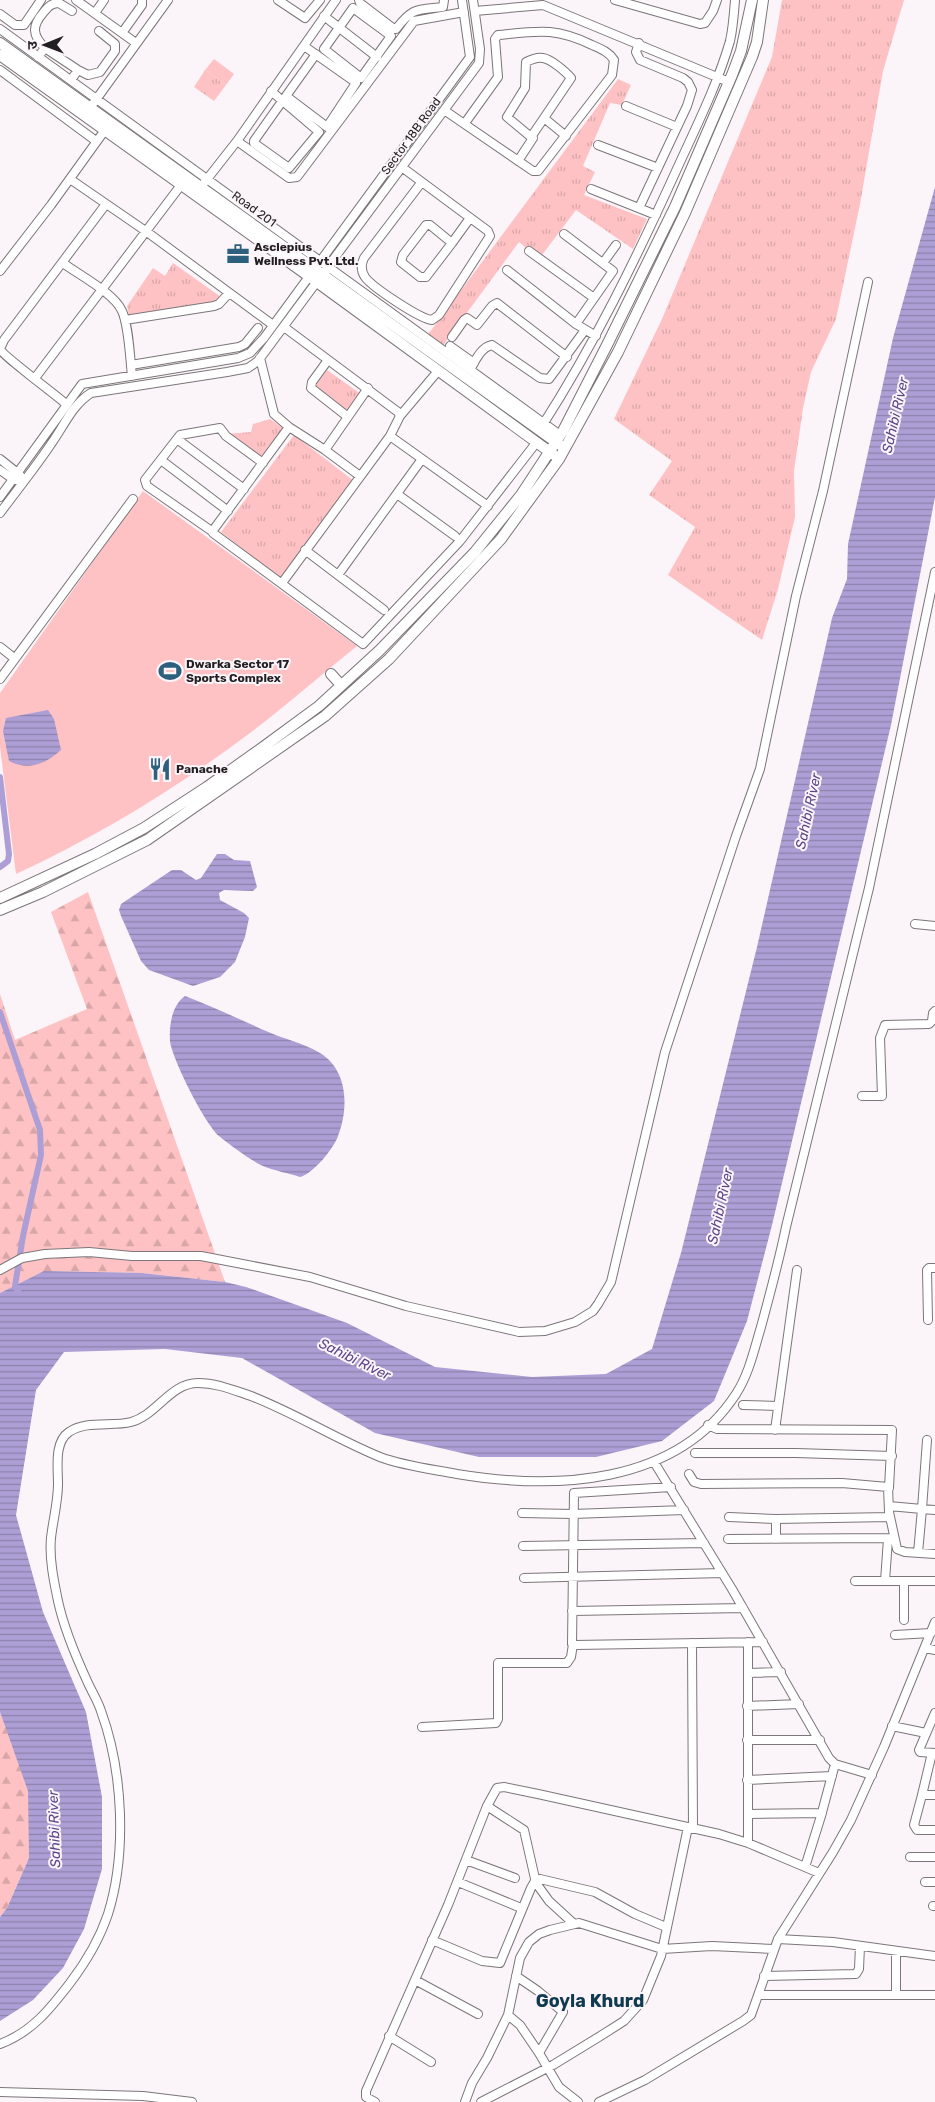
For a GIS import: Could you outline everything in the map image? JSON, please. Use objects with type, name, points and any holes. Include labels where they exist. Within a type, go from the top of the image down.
[{"type":"main road","points":[[0,898],[95,854],[144,828],[207,787],[266,745],[319,706],[380,650],[475,552],[521,495],[558,438],[607,346],[671,216],[742,51],[752,0]]},
{"type":"main road","points":[[0,910],[43,892],[148,840],[325,716],[389,659],[439,608],[501,539],[565,449],[618,352],[689,204],[752,57],[757,42],[763,0]]},
{"type":"main road","name":"Road 201","points":[[0,43],[93,103],[204,183],[319,272],[438,371],[559,458]]},
{"type":"main road","name":"Road 201","points":[[0,55],[182,185],[319,272],[558,438],[565,449]]},
{"type":"main road","points":[[331,674],[341,686]]},
{"type":"street","points":[[0,15],[18,26],[24,26],[41,0]]},
{"type":"street","points":[[76,0],[136,43]]},
{"type":"street","points":[[95,13],[104,0]]},
{"type":"street","points":[[122,33],[142,5],[142,0]]},
{"type":"street","points":[[9,21],[1,30],[71,80],[93,103],[168,0]]},
{"type":"street","points":[[278,0],[305,18],[320,0]]},
{"type":"street","points":[[204,183],[237,141],[336,0]]},
{"type":"street","points":[[359,0],[360,3],[392,28],[396,29],[407,15],[414,11],[443,7],[444,0]]},
{"type":"street","name":"Sector 18B Road","points":[[319,272],[405,145],[470,57],[462,0]]},
{"type":"street","name":"Sector 18B Road","points":[[319,272],[402,168],[479,63],[481,56],[473,0]]},
{"type":"street","points":[[554,9],[556,0]]},
{"type":"street","points":[[615,0],[700,24],[705,23],[709,19],[717,0]]},
{"type":"street","points":[[319,272],[470,370],[542,427],[558,404],[596,336],[642,248],[717,76],[730,40],[735,0]]},
{"type":"street","points":[[72,11],[59,3],[49,5],[36,21],[35,36],[45,48],[88,75],[98,73],[115,51],[115,44],[98,31]]},
{"type":"street","points":[[475,11],[537,4],[639,43],[729,82]]},
{"type":"street","points":[[355,8],[390,35],[390,38],[377,57],[360,78],[324,52],[324,47],[351,9],[355,8]]},
{"type":"street","points":[[237,141],[289,178],[297,177],[411,24],[419,19],[464,12]]},
{"type":"street","points":[[324,16],[377,57]]},
{"type":"street","points":[[444,110],[533,171],[538,171],[612,75],[614,60],[611,55],[565,33],[529,31],[497,36],[495,39],[498,77],[465,123]]},
{"type":"street","points":[[639,43],[636,52],[640,60],[683,78],[691,86],[692,93],[640,208]]},
{"type":"street","points":[[304,46],[316,54],[356,83],[327,128],[286,96],[316,54]]},
{"type":"street","points":[[38,57],[45,48]]},
{"type":"street","points":[[518,161],[533,138],[531,137],[508,119],[507,116],[525,88],[526,62],[540,58],[546,59],[568,74],[570,78],[531,137]]},
{"type":"street","points":[[0,70],[96,141]]},
{"type":"street","points":[[71,80],[78,70]]},
{"type":"street","points":[[271,92],[283,100],[319,132],[289,168],[254,143],[283,100]]},
{"type":"street","points":[[626,106],[677,127]]},
{"type":"street","points":[[544,118],[566,136]]},
{"type":"street","points":[[0,271],[105,130]]},
{"type":"street","points":[[405,145],[414,152]]},
{"type":"street","points":[[598,145],[658,168]]},
{"type":"street","points":[[402,168],[488,231],[490,233],[490,239],[436,319],[432,320],[422,318],[370,282],[363,274],[363,260],[421,182]]},
{"type":"street","points":[[70,178],[274,325]]},
{"type":"street","points":[[35,378],[182,185]]},
{"type":"street","points":[[591,189],[656,215]]},
{"type":"street","points":[[66,404],[35,378],[4,356],[0,349],[4,340],[106,204]]},
{"type":"street","points":[[452,244],[430,225],[426,225],[403,255],[401,262],[420,277],[426,277],[452,244],[470,218]]},
{"type":"street","points":[[564,234],[612,270],[612,273],[576,324]]},
{"type":"street","points":[[603,263],[616,245]]},
{"type":"street","points":[[529,250],[594,298]]},
{"type":"street","points":[[62,263],[102,290],[119,306],[125,320],[132,376]]},
{"type":"street","points":[[507,270],[576,324],[596,336]]},
{"type":"street","points":[[0,497],[83,383],[245,356],[256,348],[319,272]]},
{"type":"street","points":[[0,513],[52,443],[78,403],[91,393],[248,368],[260,358],[284,327],[319,272]]},
{"type":"street","points":[[0,1270],[22,1258],[53,1253],[89,1252],[132,1256],[201,1256],[310,1277],[406,1306],[518,1332],[545,1331],[571,1324],[589,1313],[598,1304],[611,1282],[668,1044],[760,768],[796,596],[823,491],[868,282]]},
{"type":"street","points":[[125,320],[214,306],[219,304],[229,293]]},
{"type":"street","points":[[452,337],[464,320],[467,318],[477,325],[492,306],[497,303],[567,357]]},
{"type":"street","points":[[284,327],[368,388],[398,412],[400,416]]},
{"type":"street","points":[[131,365],[239,347],[245,344],[258,328]]},
{"type":"street","points":[[470,370],[485,348],[494,345],[540,378],[545,379],[553,376],[585,330]]},
{"type":"street","points":[[450,346],[474,363]]},
{"type":"street","points":[[260,358],[273,412],[289,427],[325,450],[360,476]]},
{"type":"street","points":[[328,360],[312,382],[311,388],[348,417]]},
{"type":"street","points":[[282,583],[390,436],[400,416],[438,371]]},
{"type":"street","points":[[325,450],[368,388]]},
{"type":"street","points":[[213,532],[289,427]]},
{"type":"street","points":[[263,463],[226,436],[220,428],[183,434],[145,480],[146,485],[213,532],[364,644],[428,577],[488,506],[536,442]]},
{"type":"street","points":[[390,436],[488,506]]},
{"type":"street","points":[[177,439],[244,489]]},
{"type":"street","points":[[0,458],[18,472],[24,481]]},
{"type":"street","points":[[338,575],[422,459]]},
{"type":"street","points":[[161,460],[228,511]]},
{"type":"street","points":[[0,470],[13,479],[24,481]]},
{"type":"street","points":[[397,494],[455,536]]},
{"type":"street","points":[[0,679],[133,499]]},
{"type":"street","points":[[305,550],[384,610]]},
{"type":"street","points":[[0,2044],[17,2037],[37,2023],[88,1958],[110,1907],[120,1846],[118,1778],[109,1736],[100,1708],[81,1668],[62,1615],[51,1555],[51,1538],[58,1496],[59,1447],[66,1434],[80,1427],[136,1420],[181,1386],[204,1383],[223,1386],[264,1401],[374,1455],[411,1466],[488,1479],[528,1481],[570,1480],[613,1475],[654,1462],[683,1446],[708,1425],[728,1404],[741,1385],[754,1350],[778,1266],[869,888],[935,572]]},
{"type":"street","points":[[0,647],[14,658]]},
{"type":"street","points":[[915,924],[935,926]]},
{"type":"street","points":[[862,1096],[882,1096],[880,1038],[885,1024],[930,1024],[932,1012],[935,1011]]},
{"type":"street","points":[[928,1320],[927,1270],[935,1268]]},
{"type":"street","points":[[775,1430],[797,1270]]},
{"type":"street","points":[[743,1405],[778,1406]]},
{"type":"street","points":[[708,1425],[718,1429],[892,1430],[889,1488],[891,1539],[885,1581]]},
{"type":"street","points":[[918,1553],[927,1440]]},
{"type":"street","points":[[695,1453],[796,1453],[892,1456]]},
{"type":"street","points":[[654,1462],[781,1672],[829,1758],[835,1764],[872,1776]]},
{"type":"street","points":[[689,1474],[694,1482],[701,1484],[842,1483],[889,1488]]},
{"type":"street","points":[[422,1727],[496,1723],[498,1719],[498,1663],[567,1663],[571,1657],[573,1644],[573,1514],[574,1494],[576,1491],[670,1487]]},
{"type":"street","points":[[889,1506],[935,1510]]},
{"type":"street","points":[[522,1513],[573,1514],[684,1510]]},
{"type":"street","points":[[729,1518],[890,1517]]},
{"type":"street","points":[[776,1519],[776,1539]]},
{"type":"street","points":[[728,1539],[891,1539]]},
{"type":"street","points":[[891,1539],[898,1550],[935,1554]]},
{"type":"street","points":[[523,1546],[704,1543]]},
{"type":"street","points":[[524,1578],[722,1573]]},
{"type":"street","points":[[855,1581],[935,1581]]},
{"type":"street","points":[[904,1581],[904,1620]]},
{"type":"street","points":[[572,1611],[743,1608]]},
{"type":"street","points":[[598,2102],[645,2080],[743,2021],[752,2012],[778,1939],[833,1852],[872,1776],[935,1622]]},
{"type":"street","points":[[894,1635],[931,1633]]},
{"type":"street","points":[[748,1642],[748,1843]]},
{"type":"street","points":[[573,1644],[763,1642]]},
{"type":"street","points":[[481,2102],[548,2068],[620,2025],[631,2015],[647,1993],[660,1962],[666,1927],[691,1827],[692,1643]]},
{"type":"street","points":[[924,1648],[935,1650]]},
{"type":"street","points":[[748,1673],[781,1672]]},
{"type":"street","points":[[748,1706],[799,1704]]},
{"type":"street","points":[[935,1713],[919,1751],[934,1753],[914,1827],[919,1830],[935,1830]]},
{"type":"street","points":[[892,1726],[926,1733]]},
{"type":"street","points":[[747,1740],[820,1740]]},
{"type":"street","points":[[804,1867],[835,1764]]},
{"type":"street","points":[[747,1780],[832,1776]]},
{"type":"street","points":[[375,2102],[366,2097],[366,2091],[458,1882],[487,1806],[496,1789],[504,1787],[691,1827],[748,1843],[819,1873]]},
{"type":"street","points":[[922,1795],[935,1795]]},
{"type":"street","points":[[487,1806],[524,1830],[535,1881],[549,1901],[573,1923]]},
{"type":"street","points":[[748,1814],[822,1812]]},
{"type":"street","points":[[910,1857],[935,1857]]},
{"type":"street","points":[[466,1860],[515,1878]]},
{"type":"street","points":[[535,1881],[547,1880],[595,1892],[635,1914],[666,1927]]},
{"type":"street","points":[[432,1940],[482,1961],[500,1963],[521,1908],[535,1881]]},
{"type":"street","points":[[458,1882],[521,1908]]},
{"type":"street","points":[[925,1882],[935,1882]]},
{"type":"street","points":[[465,2102],[472,2083],[487,2058],[508,2015],[520,1958],[526,1946],[533,1939],[550,1930],[573,1923],[591,1925],[629,1940],[662,1950],[727,1946],[773,1950]]},
{"type":"street","points":[[778,1939],[832,1942],[935,1956]]},
{"type":"street","points":[[764,1976],[856,1974],[859,1969],[860,1946]]},
{"type":"street","points":[[896,1951],[896,1995]]},
{"type":"street","points":[[516,1976],[563,2012],[540,2053]]},
{"type":"street","points":[[414,1980],[478,2014]]},
{"type":"street","points":[[759,1995],[935,1995]]},
{"type":"street","points":[[508,2015],[520,2025],[540,2053],[559,2087],[578,2102]]},
{"type":"street","points":[[390,2036],[431,2062]]},
{"type":"street","points":[[0,2092],[95,2099],[143,2096],[192,2102]]},
{"type":"green space","points":[[782,0],[904,0],[883,71],[860,204],[836,319],[811,372],[803,408],[794,471],[795,517],[778,589],[762,640],[668,575],[695,527],[649,495],[672,461],[614,419],[662,319],[772,57]]},
{"type":"green space","points":[[214,59],[234,74],[226,85],[205,70]]},
{"type":"green space","points":[[205,70],[226,85],[214,101],[194,87]]},
{"type":"green space","points":[[618,79],[631,85],[622,105],[610,103],[583,166],[595,172],[584,195],[647,219],[633,249],[576,210],[539,259],[519,242],[441,348],[427,336]]},
{"type":"green space","points":[[173,263],[221,297],[215,303],[129,315],[127,306],[153,268],[165,276]]},
{"type":"green space","points":[[327,370],[361,394],[347,413],[313,389]]},
{"type":"green space","points":[[270,419],[284,429],[262,461],[226,434],[251,432],[253,424]]},
{"type":"green space","points":[[294,435],[354,481],[280,578],[221,532]]},
{"type":"green space","name":"Dwarka Sector 17 Sports Complex","points":[[143,491],[357,646],[264,722],[195,772],[108,827],[16,874],[0,747],[0,693]]},
{"type":"green space","points":[[88,892],[225,1282],[142,1273],[45,1271],[0,1293],[0,994],[15,1040],[87,1009],[51,912]]},
{"type":"green space","points":[[0,1712],[29,1791],[29,1858],[7,1908],[0,1917]]},
{"type":"water","name":"Sahibi River","points":[[935,187],[935,497],[891,725],[772,1225],[747,1321],[714,1401],[662,1441],[596,1457],[479,1457],[375,1433],[242,1358],[165,1349],[64,1352],[36,1390],[16,1515],[43,1612],[86,1712],[102,1797],[102,1869],[84,1929],[63,1968],[33,2000],[0,2021],[0,1917],[7,1908],[29,1858],[28,1791],[0,1712],[0,1293],[44,1271],[142,1273],[225,1282],[246,1287],[347,1323],[435,1367],[532,1377],[606,1374],[652,1349],[681,1253],[757,947],[832,618],[847,579],[848,544],[893,338]]},
{"type":"water","points":[[48,710],[54,719],[61,750],[49,759],[30,766],[9,761],[3,731],[6,718]]},
{"type":"water","points":[[217,854],[225,854],[234,860],[250,861],[257,887],[253,891],[224,890],[219,893],[220,900],[244,913],[249,918],[245,937],[235,962],[220,977],[193,986],[149,970],[141,961],[121,916],[119,910],[121,904],[172,870],[181,870],[196,880],[201,878]]},
{"type":"water","points":[[185,996],[314,1050],[329,1060],[336,1069],[344,1090],[345,1102],[342,1125],[332,1147],[311,1171],[300,1177],[263,1166],[234,1148],[213,1129],[183,1076],[170,1041],[170,1028],[174,1010]]},
{"type":"waterway","points":[[0,777],[9,854],[8,861],[0,867]]},
{"type":"waterway","points":[[0,1012],[40,1130],[41,1155],[23,1236],[15,1286],[19,1293]]},
{"type":"place","name":"Asclepius Wellness Pvt. Ltd.","points":[[238,254]]},
{"type":"place","name":"Dwarka Sector 17 Sports Complex","points":[[170,671]]},
{"type":"place","name":"Panache","points":[[160,769]]},
{"type":"district","name":"Goyla Khurd","points":[[590,2001]]}]
